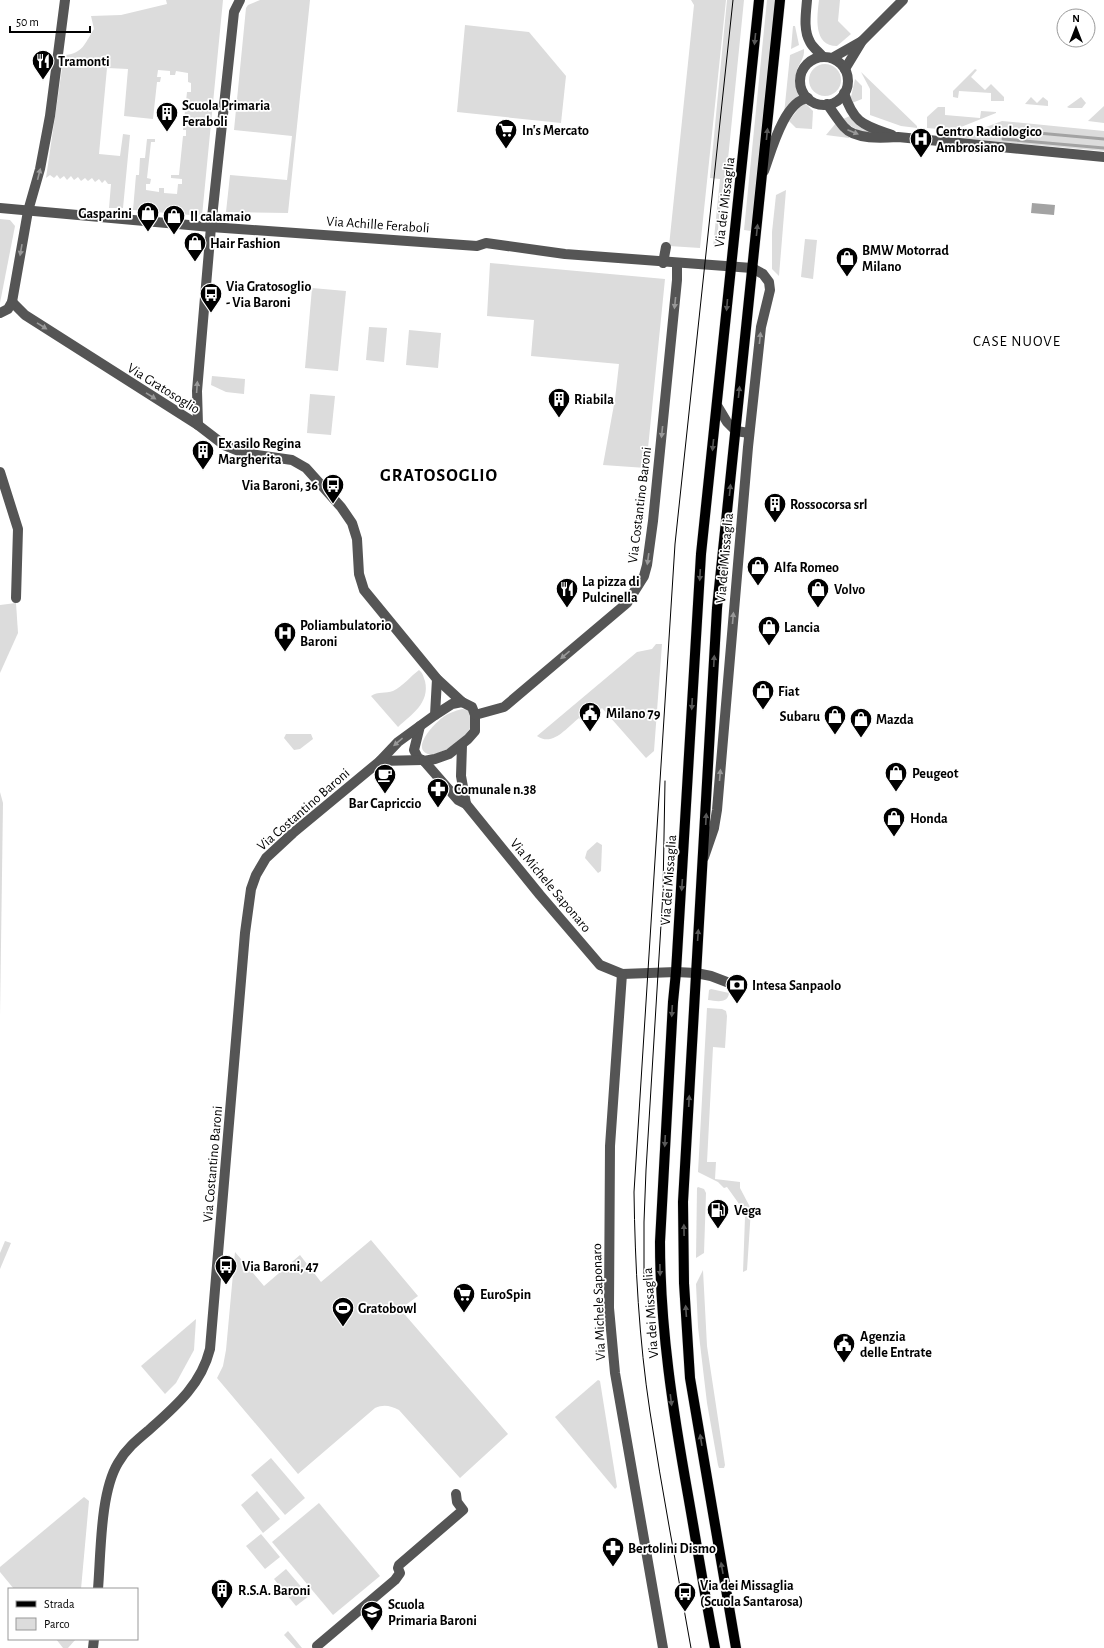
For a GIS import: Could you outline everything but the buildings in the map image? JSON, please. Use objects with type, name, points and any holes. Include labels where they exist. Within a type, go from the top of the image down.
[{"type":"main road","name":"Via dei Missaglia","points":[[715,1648],[672,1404],[664,1331],[660,1242],[673,997],[676,972],[701,554],[718,407],[759,0]]},
{"type":"main road","name":"Via dei Missaglia","points":[[736,1648],[690,1378],[684,1283],[683,1202],[704,858],[717,608],[780,0]]},
{"type":"street","points":[[0,313],[8,309],[12,302],[28,211],[40,169],[50,116],[65,0]]},
{"type":"street","name":"Via Gratosoglio","points":[[198,426],[197,391],[211,227],[234,12],[240,0]]},
{"type":"street","points":[[807,0],[805,17],[810,43],[807,64]]},
{"type":"street","points":[[845,69],[862,42],[903,0]]},
{"type":"street","points":[[810,43],[828,57],[840,62],[845,69],[848,81],[844,93],[838,100],[827,104],[816,103],[808,98],[803,91],[800,80],[802,71],[807,64],[814,59],[828,57],[862,42]]},
{"type":"street","points":[[844,93],[849,108],[857,119],[870,127],[898,137]]},
{"type":"street","points":[[763,173],[784,119],[798,102],[802,99],[808,98]]},
{"type":"street","points":[[827,104],[845,128],[855,134],[875,138],[898,137],[1104,157]]},
{"type":"street","name":"Via Achille Feraboli","points":[[0,208],[211,227],[477,246],[486,243],[561,254],[663,263],[752,268]]},
{"type":"street","points":[[663,263],[666,247]]},
{"type":"street","name":"Via Costantino Baroni","points":[[475,715],[504,707],[627,603],[644,576],[653,521],[677,280],[677,264]]},
{"type":"street","name":"Via dei Missaglia","points":[[704,858],[714,828],[717,810],[749,433],[761,326],[770,286],[763,274],[752,268]]},
{"type":"street","name":"Via Gratosoglio","points":[[12,302],[25,315],[198,426]]},
{"type":"street","points":[[718,407],[726,422],[736,431],[749,433]]},
{"type":"street","points":[[198,426],[224,445],[244,453],[292,460],[306,468],[342,507],[352,523],[357,539],[359,574],[364,590],[437,679],[462,702],[472,707],[475,715],[475,731],[462,745],[448,754],[435,759],[423,761],[380,761]]},
{"type":"street","points":[[0,472],[18,530],[16,598]]},
{"type":"street","points":[[435,715],[437,679]]},
{"type":"street","name":"Via Costantino Baroni","points":[[98,1588],[106,1498],[112,1475],[123,1454],[133,1443],[187,1396],[199,1378],[210,1348],[245,933],[251,889],[256,875],[266,858],[380,761],[398,742],[452,704],[462,702]]},
{"type":"street","points":[[420,726],[414,750],[418,758],[423,761]]},
{"type":"street","points":[[462,745],[462,776],[466,804]]},
{"type":"street","name":"Via Michele Saponaro","points":[[423,761],[458,800],[466,804],[540,895],[600,965],[622,974],[676,972]]},
{"type":"street","points":[[676,972],[696,973],[711,976],[732,984]]},
{"type":"street","name":"Via Michele Saponaro","points":[[622,974],[610,1146],[609,1308],[615,1373],[663,1648]]},
{"type":"street","points":[[317,1646],[395,1580],[400,1573],[398,1568],[401,1563],[463,1510],[457,1502],[456,1494]]},
{"type":"green space","points":[[166,0],[223,0],[202,216],[133,210],[136,175],[139,175],[140,158],[145,158],[147,139],[155,139],[155,142],[151,142],[147,178],[151,179],[150,184],[146,184],[146,190],[159,192],[159,188],[164,188],[164,193],[177,194],[178,184],[182,184],[182,179],[171,178],[171,175],[179,175],[183,136],[186,136],[186,130],[183,130],[187,92],[191,92],[191,83],[188,82],[188,73],[176,71],[175,75],[170,75],[170,71],[158,70],[157,77],[161,77],[160,82],[157,82],[153,119],[124,116],[128,69],[107,68],[99,154],[120,156],[123,134],[130,135],[123,208],[109,208],[111,184],[108,184],[105,180],[102,183],[99,179],[95,182],[92,178],[88,181],[85,178],[81,181],[78,177],[74,180],[71,176],[67,180],[64,176],[60,179],[57,175],[54,178],[50,175],[46,178],[64,55],[79,50],[86,43],[94,29],[91,16],[121,15],[167,4]]},
{"type":"green space","points":[[260,0],[310,0],[288,213],[226,212],[230,175],[287,180],[292,136],[234,130],[246,8],[248,5]]},
{"type":"green space","points":[[691,0],[726,0],[700,248],[669,246],[694,5]]},
{"type":"green space","points":[[727,0],[744,0],[727,169],[722,194],[716,248],[713,248],[720,179],[710,178]]},
{"type":"green space","points":[[767,0],[775,0],[751,231],[744,230]]},
{"type":"green space","points":[[819,0],[840,0],[838,21],[851,34],[837,46],[829,45],[820,36],[817,22]]},
{"type":"green space","points":[[465,25],[529,32],[566,76],[561,123],[457,112]]},
{"type":"green space","points":[[793,26],[795,26],[799,45],[791,49]]},
{"type":"green space","points":[[804,49],[796,76],[799,96],[790,104],[784,114],[790,55]]},
{"type":"green space","points":[[825,64],[836,69],[841,80],[836,91],[825,96],[814,91],[809,80],[814,69]]},
{"type":"green space","points":[[975,69],[977,70],[971,77],[985,90],[991,84],[1004,97],[1004,101],[991,101],[991,93],[959,91],[958,98],[953,97],[953,91]]},
{"type":"green space","points":[[861,72],[917,126],[917,128],[901,126],[870,115],[870,89]]},
{"type":"green space","points":[[855,79],[862,86],[862,99],[852,103],[851,97]]},
{"type":"green space","points":[[1031,97],[1037,103],[1043,97],[1048,101],[1048,106],[1025,104]]},
{"type":"green space","points":[[1081,97],[1086,103],[1082,108],[1067,107]]},
{"type":"green space","points":[[802,104],[806,104],[813,111],[812,129],[796,128],[789,121]]},
{"type":"green space","points":[[1104,106],[1104,123],[1088,121],[1089,120]]},
{"type":"green space","points":[[938,107],[945,107],[945,115],[980,118],[981,111],[996,113],[956,129],[950,130],[927,128],[927,117]]},
{"type":"green space","points":[[850,116],[875,134],[853,128],[843,119]]},
{"type":"green space","points":[[1002,121],[1104,131],[1104,151],[957,138]]},
{"type":"green space","points":[[836,123],[850,136],[849,138],[826,135]]},
{"type":"green space","points":[[786,190],[779,276],[772,269],[772,232],[776,195]]},
{"type":"green space","points":[[0,219],[10,220],[15,226],[0,303]]},
{"type":"green space","points":[[805,239],[817,240],[813,279],[801,277]]},
{"type":"green space","points":[[490,263],[665,279],[646,468],[603,465],[615,399],[619,364],[531,356],[534,320],[487,316]]},
{"type":"green space","points":[[312,288],[346,291],[338,371],[305,368]]},
{"type":"green space","points":[[369,327],[387,328],[384,362],[366,360]]},
{"type":"green space","points":[[409,330],[441,333],[438,368],[406,365]]},
{"type":"green space","points":[[212,376],[245,379],[244,394],[226,392],[211,385]]},
{"type":"green space","points":[[310,394],[335,396],[331,435],[307,433]]},
{"type":"green space","points":[[16,603],[18,633],[0,673],[0,605]]},
{"type":"green space","points":[[656,644],[662,644],[654,751],[646,758],[602,708],[593,716],[595,718],[592,718],[585,724],[579,718],[554,738],[543,739],[537,736],[637,652],[652,649]]},
{"type":"green space","points":[[419,670],[425,681],[425,696],[414,713],[398,727],[371,696],[393,691]]},
{"type":"green space","points":[[462,709],[470,710],[472,725],[460,741],[450,748],[432,755],[425,753],[422,748],[425,737],[429,731],[444,716]]},
{"type":"green space","points":[[286,734],[311,734],[313,739],[300,749],[294,750],[284,738]]},
{"type":"green space","points":[[0,792],[3,803],[0,1016]]},
{"type":"green space","points":[[597,842],[602,845],[601,871],[598,873],[585,858],[587,851]]},
{"type":"green space","points":[[711,989],[729,993],[726,999],[721,1001],[708,1000],[709,990]]},
{"type":"green space","points":[[707,1008],[722,1009],[726,1011],[727,1016],[725,1048],[713,1047],[707,1162],[716,1162],[715,1179],[740,1182],[740,1188],[751,1209],[747,1270],[743,1272],[745,1217],[740,1210],[742,1208],[727,1187],[724,1188],[718,1182],[698,1172]]},
{"type":"green space","points":[[697,1188],[704,1189],[706,1193],[704,1253],[696,1258]]},
{"type":"green space","points":[[371,1240],[418,1296],[400,1309],[508,1434],[460,1478],[399,1410],[384,1406],[375,1408],[298,1474],[217,1378],[223,1366],[226,1350],[235,1252],[264,1286],[300,1255],[321,1282]]},
{"type":"green space","points":[[5,1241],[11,1243],[0,1269],[0,1253]]},
{"type":"green space","points":[[703,1270],[707,1346],[725,1465],[724,1468],[719,1468],[718,1465],[707,1403],[698,1327],[696,1284]]},
{"type":"green space","points":[[196,1319],[194,1350],[176,1383],[165,1394],[141,1366]]},
{"type":"green space","points":[[598,1380],[600,1381],[617,1487],[615,1489],[555,1417]]},
{"type":"green space","points":[[271,1458],[305,1498],[285,1515],[251,1475]]},
{"type":"green space","points":[[257,1491],[280,1519],[263,1533],[241,1505]]},
{"type":"green space","points":[[84,1497],[89,1501],[81,1588],[13,1588],[0,1572],[0,1567]]},
{"type":"green space","points":[[319,1503],[380,1576],[333,1615],[272,1542]]},
{"type":"green space","points":[[261,1534],[280,1557],[265,1569],[246,1546]]},
{"type":"green space","points":[[286,1569],[309,1596],[296,1606],[274,1579]]},
{"type":"green space","points":[[288,1631],[302,1648],[296,1648],[284,1635]]},
{"type":"green space","points":[[57,1640],[75,1640],[68,1648],[63,1648]]},
{"type":"shaded area","points":[[1032,203],[1055,205],[1054,215],[1031,213]]},
{"type":"waterway","points":[[1005,130],[1104,139]]},
{"type":"waterway","points":[[1003,139],[1104,148]]},
{"type":"tram line","points":[[691,1648],[646,1385],[638,1302],[634,1192],[675,544],[733,0]]},
{"type":"tram line","points":[[644,1280],[646,1170],[663,892],[665,781]]},
{"type":"place","name":"Tramonti","points":[[43,80]]},
{"type":"place","name":"Scuola Primaria Feraboli","points":[[167,132]]},
{"type":"place","name":"In's Mercato","points":[[506,150]]},
{"type":"place","name":"Centro Radiologico Ambrosiano","points":[[921,158]]},
{"type":"place","name":"Gasparini","points":[[148,232]]},
{"type":"place","name":"Il calamaio","points":[[174,236]]},
{"type":"place","name":"Hair Fashion","points":[[195,262]]},
{"type":"place","name":"BMW Motorrad Milano","points":[[847,278]]},
{"type":"place","name":"Via Gratosoglio - Via Baroni","points":[[211,314]]},
{"type":"place","name":"Riabila","points":[[559,418]]},
{"type":"place","name":"Ex asilo Regina Margherita","points":[[203,470]]},
{"type":"place","name":"Via Baroni, 36","points":[[333,504]]},
{"type":"place","name":"Rossocorsa srl","points":[[775,524]]},
{"type":"place","name":"Alfa Romeo","points":[[758,586]]},
{"type":"place","name":"La pizza di Pulcinella","points":[[567,608]]},
{"type":"place","name":"Volvo","points":[[818,608]]},
{"type":"place","name":"Lancia","points":[[769,646]]},
{"type":"place","name":"Poliambulatorio Baroni","points":[[285,652]]},
{"type":"place","name":"Fiat","points":[[763,710]]},
{"type":"place","name":"Milano 79","points":[[590,732]]},
{"type":"place","name":"Subaru","points":[[835,736]]},
{"type":"place","name":"Mazda","points":[[861,738]]},
{"type":"place","name":"Peugeot","points":[[896,792]]},
{"type":"place","name":"Bar Capriccio","points":[[385,794]]},
{"type":"place","name":"Comunale n.38","points":[[438,808]]},
{"type":"place","name":"Honda","points":[[894,838]]},
{"type":"place","name":"Intesa Sanpaolo","points":[[737,1004]]},
{"type":"place","name":"Vega","points":[[718,1230]]},
{"type":"place","name":"Via Baroni, 47","points":[[226,1286]]},
{"type":"place","name":"EuroSpin","points":[[464,1314]]},
{"type":"place","name":"Gratobowl","points":[[343,1328]]},
{"type":"place","name":"Agenzia delle Entrate","points":[[844,1364]]},
{"type":"place","name":"Bertolini Dismo","points":[[613,1568]]},
{"type":"place","name":"R.S.A. Baroni","points":[[222,1610]]},
{"type":"place","name":"Via dei Missaglia (Scuola Santarosa)","points":[[685,1612]]},
{"type":"place","name":"Scuola Primaria Baroni","points":[[372,1632]]},
{"type":"district","name":"CASE NUOVE","points":[[1017,341]]},
{"type":"district","name":"GRATOSOGLIO","points":[[439,475]]}]
